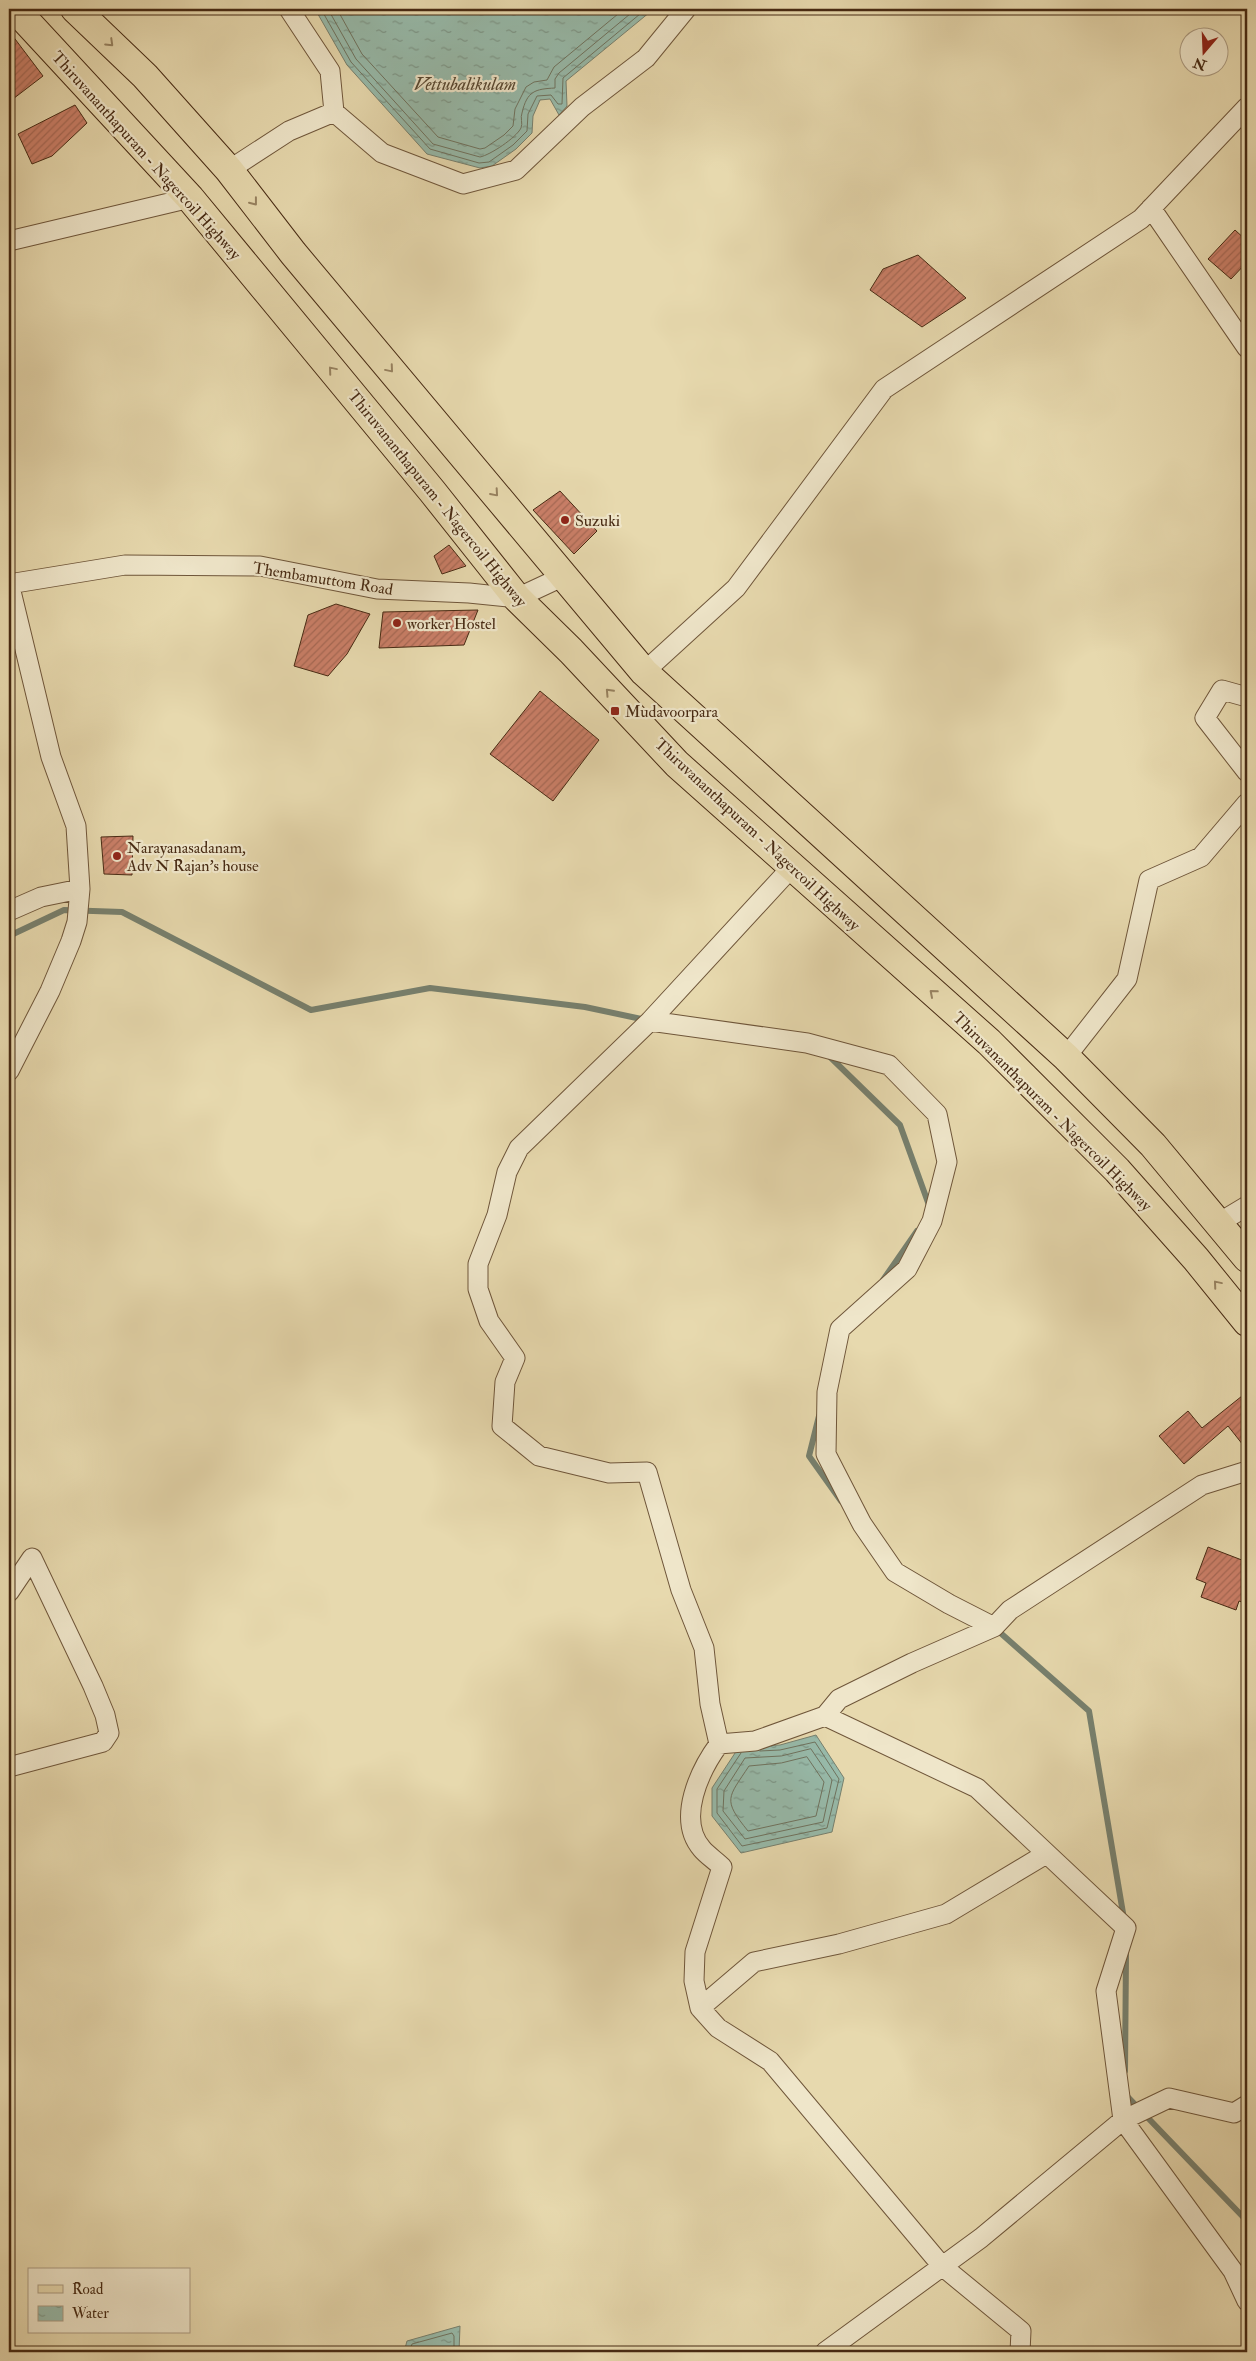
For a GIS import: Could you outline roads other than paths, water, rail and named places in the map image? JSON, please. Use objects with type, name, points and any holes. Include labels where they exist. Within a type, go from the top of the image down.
[{"type":"main road","name":"Thiruvananthapuram - Nagercoil Highway","points":[[15,9],[190,198],[432,491],[517,598],[571,651],[677,764],[791,868],[989,1042],[1117,1170],[1196,1258],[1247,1322]]},
{"type":"main road","points":[[75,9],[145,76],[229,170],[300,261],[644,672],[1066,1057],[1153,1145],[1216,1224],[1247,1258]]},
{"type":"street","points":[[289,9],[330,71],[334,112],[382,153],[463,184],[516,170],[582,107],[646,58],[686,9]]},
{"type":"street","points":[[644,672],[736,588],[884,389],[1141,219],[1247,108]]},
{"type":"street","points":[[229,170],[289,131],[334,112]]},
{"type":"street","points":[[9,241],[190,198]]},
{"type":"street","points":[[1151,208],[1247,348]]},
{"type":"street","name":"Thembamuttom Road","points":[[9,584],[126,565],[260,566],[377,589],[469,593],[517,598]]},
{"type":"street","points":[[517,598],[562,576]]},
{"type":"street","points":[[9,584],[51,757],[76,826],[80,889],[77,922],[50,991],[9,1071]]},
{"type":"street","points":[[1247,697],[1222,690],[1205,718],[1247,772]]},
{"type":"street","points":[[1066,1057],[1127,979],[1149,880],[1201,857],[1247,803]]},
{"type":"street","points":[[791,868],[650,1021],[519,1148],[507,1172],[497,1215],[478,1264],[478,1290],[489,1321],[515,1358],[505,1382],[502,1426],[539,1456],[609,1473],[647,1472],[681,1590],[704,1648],[710,1704],[719,1744],[696,1787],[690,1821],[700,1848],[722,1867],[695,1952],[694,1981],[700,2008],[718,2028],[770,2061],[942,2266],[1021,2331],[1020,2352]]},
{"type":"street","points":[[9,911],[41,897],[80,889]]},
{"type":"street","points":[[650,1021],[807,1043],[889,1065],[937,1114],[947,1162],[932,1221],[907,1268],[840,1329],[827,1392],[826,1454],[862,1524],[895,1572],[949,1604],[994,1627]]},
{"type":"street","points":[[1216,1224],[1247,1206]]},
{"type":"street","points":[[719,1744],[754,1741],[825,1716],[839,1699],[912,1663],[994,1627],[1010,1610],[1202,1485],[1247,1471]]},
{"type":"street","points":[[9,1592],[32,1558],[93,1686],[105,1715],[109,1733],[103,1742],[9,1767]]},
{"type":"street","points":[[825,1716],[977,1788],[1126,1928],[1106,1991],[1125,2119],[1233,2271],[1247,2301]]},
{"type":"street","points":[[700,2008],[754,1962],[839,1944],[946,1914],[1046,1854]]},
{"type":"street","points":[[825,2352],[981,2238],[1125,2119],[1169,2098],[1234,2113],[1247,2105]]},
{"type":"water","name":"Vettubalikulam","points":[[315,9],[659,9],[650,12],[566,81],[567,106],[559,115],[550,99],[540,100],[533,116],[532,133],[516,149],[492,166],[480,168],[427,154],[347,65]]},
{"type":"water","points":[[816,1735],[844,1778],[832,1832],[741,1853],[712,1816],[712,1788],[739,1747],[780,1745]]},
{"type":"water","points":[[460,2326],[459,2352],[404,2352],[407,2341]]},
{"type":"waterway","points":[[673,9],[692,12],[702,9]]},
{"type":"waterway","points":[[9,936],[64,910],[122,912],[311,1010],[430,988],[585,1007],[646,1020]]},
{"type":"waterway","points":[[827,1054],[900,1125],[930,1208]]},
{"type":"waterway","points":[[883,1280],[917,1231]]},
{"type":"waterway","points":[[819,1416],[809,1456],[841,1501]]},
{"type":"waterway","points":[[996,1629],[1089,1711],[1124,1919]]},
{"type":"waterway","points":[[1125,2071],[1126,1954]]},
{"type":"waterway","points":[[1125,2094],[1247,2221]]},
{"type":"place","name":"Suzuki","points":[[565,520]]},
{"type":"place","name":"worker Hostel","points":[[397,623]]},
{"type":"place","name":"Mudavoorpara","points":[[615,711]]},
{"type":"place","name":"Narayanasadanam, Adv N Rajan's house","points":[[117,856]]}]
